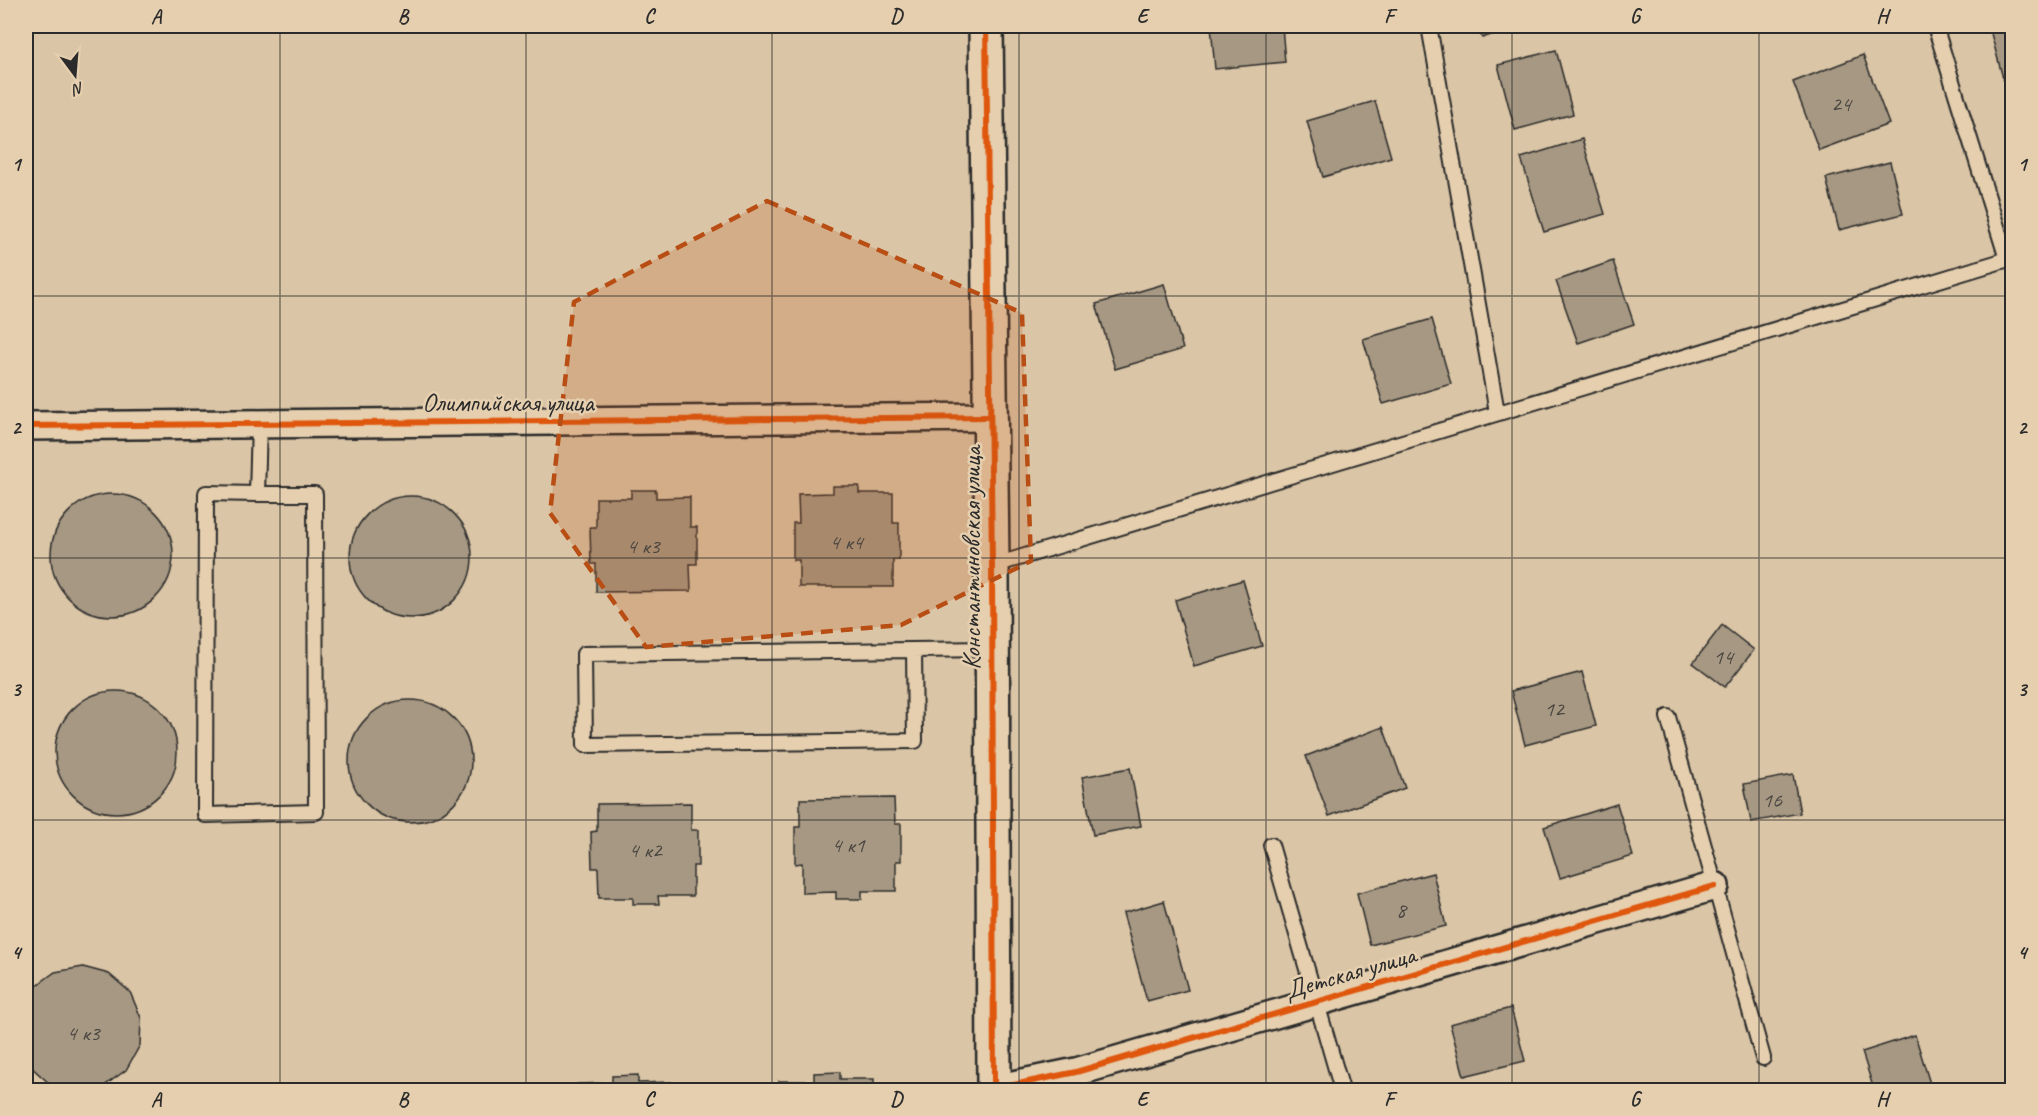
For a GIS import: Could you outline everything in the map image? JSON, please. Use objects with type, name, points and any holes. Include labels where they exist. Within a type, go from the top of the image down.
[{"type":"street","name":"Константиновская улица","points":[[986,26],[992,566],[994,1090]]},
{"type":"street","name":"Олимпийская улица","points":[[26,426],[990,417]]},
{"type":"street","name":"Детская улица","points":[[994,1090],[1076,1072],[1715,886]]},
{"type":"lane","points":[[1430,26],[1497,412]]},
{"type":"lane","points":[[992,566],[2010,259],[1935,26]]},
{"type":"lane","points":[[257,494],[259,424]]},
{"type":"lane","points":[[206,493],[257,494],[315,494],[316,812],[205,815],[206,493]]},
{"type":"lane","points":[[914,650],[915,741],[585,745],[584,654],[991,649]]},
{"type":"lane","points":[[1668,717],[1763,1058]]},
{"type":"lane","points":[[1271,845],[1342,1090]]},
{"type":"highlighted area","points":[[767,201],[1022,313],[1031,561],[901,625],[646,647],[550,513],[574,302]]},
{"type":"building","points":[[1211,26],[1282,26],[1285,62],[1215,69]]},
{"type":"building","points":[[1478,26],[1518,26],[1482,38]]},
{"type":"building","points":[[1989,26],[2012,26],[2012,80],[2004,82]]},
{"type":"building","points":[[1556,50],[1573,114],[1515,130],[1498,65]]},
{"type":"building","points":[[1863,55],[1889,124],[1819,150],[1793,82]]},
{"type":"building","points":[[1375,101],[1391,157],[1323,177],[1307,121]]},
{"type":"building","points":[[1582,139],[1605,214],[1544,232],[1521,158]]},
{"type":"building","points":[[1890,162],[1903,214],[1839,230],[1826,178]]},
{"type":"building","points":[[1613,261],[1634,324],[1578,343],[1556,281]]},
{"type":"building","points":[[1164,284],[1183,349],[1115,369],[1096,304]]},
{"type":"building","points":[[1432,319],[1451,384],[1383,404],[1363,339]]},
{"type":"building","points":[[833,486],[859,486],[859,493],[893,493],[893,523],[899,523],[899,560],[893,560],[893,587],[799,587],[799,560],[793,560],[793,523],[799,523],[798,494],[833,493]]},
{"type":"building","points":[[631,490],[656,490],[656,498],[690,497],[690,527],[697,527],[697,564],[690,564],[691,591],[596,592],[596,564],[591,564],[590,527],[596,527],[596,498],[631,498]]},
{"type":"building","points":[[112,494],[135,498],[155,512],[169,532],[173,555],[169,578],[155,598],[135,612],[112,616],[89,612],[69,598],[55,578],[51,555],[55,532],[69,512],[89,498]]},
{"type":"building","points":[[411,496],[434,500],[454,514],[468,534],[472,557],[468,580],[454,600],[434,614],[411,618],[388,614],[368,600],[354,580],[350,557],[354,534],[368,514],[388,500]]},
{"type":"building","points":[[1243,580],[1262,646],[1194,666],[1175,600]]},
{"type":"building","points":[[1722,625],[1754,650],[1725,687],[1693,663]]},
{"type":"building","points":[[1582,672],[1596,726],[1525,745],[1511,691]]},
{"type":"building","points":[[116,691],[139,695],[159,709],[173,729],[177,752],[173,775],[159,795],[139,809],[116,813],[93,809],[73,795],[59,775],[55,752],[59,729],[73,709],[93,695]]},
{"type":"building","points":[[410,700],[433,704],[453,718],[467,738],[471,761],[467,784],[453,804],[433,818],[410,822],[387,818],[367,804],[353,784],[349,761],[353,738],[367,718],[387,704]]},
{"type":"building","points":[[1383,727],[1405,788],[1329,816],[1306,756]]},
{"type":"building","points":[[1130,768],[1141,826],[1093,835],[1082,777]]},
{"type":"building","points":[[1793,775],[1800,813],[1751,822],[1744,784]]},
{"type":"building","points":[[894,798],[895,824],[901,824],[901,861],[896,861],[896,891],[862,891],[862,899],[836,899],[836,892],[802,893],[802,863],[795,864],[795,827],[800,827],[800,799]]},
{"type":"building","points":[[691,803],[691,830],[698,830],[698,866],[693,866],[693,896],[658,896],[659,904],[633,904],[633,898],[599,898],[598,868],[592,868],[591,832],[597,831],[597,804]]},
{"type":"building","points":[[1617,804],[1633,856],[1560,878],[1544,827]]},
{"type":"building","points":[[1433,873],[1446,926],[1370,945],[1357,893]]},
{"type":"building","points":[[1164,901],[1188,990],[1147,1001],[1123,913]]},
{"type":"building","points":[[83,967],[109,974],[130,992],[141,1018],[140,1045],[126,1070],[104,1086],[75,1090],[50,1084],[29,1065],[26,1057],[26,1001],[33,988],[55,972]]},
{"type":"building","points":[[1511,1008],[1525,1061],[1464,1076],[1450,1024]]},
{"type":"building","points":[[1915,1035],[1932,1090],[1874,1090],[1862,1052]]},
{"type":"building","points":[[840,1072],[840,1079],[874,1079],[874,1090],[780,1090],[779,1081],[814,1081],[814,1073]]},
{"type":"building","points":[[638,1075],[638,1083],[671,1082],[672,1090],[577,1090],[577,1084],[612,1083],[612,1076]]},
{"type":"building","points":[[358,1086],[374,1090],[332,1090]]},
{"type":"cycle path","points":[[986,26],[992,566],[994,1090]]},
{"type":"cycle path","points":[[26,426],[990,417]]},
{"type":"cycle path","points":[[994,1089],[1076,1072],[1715,886]]}]
